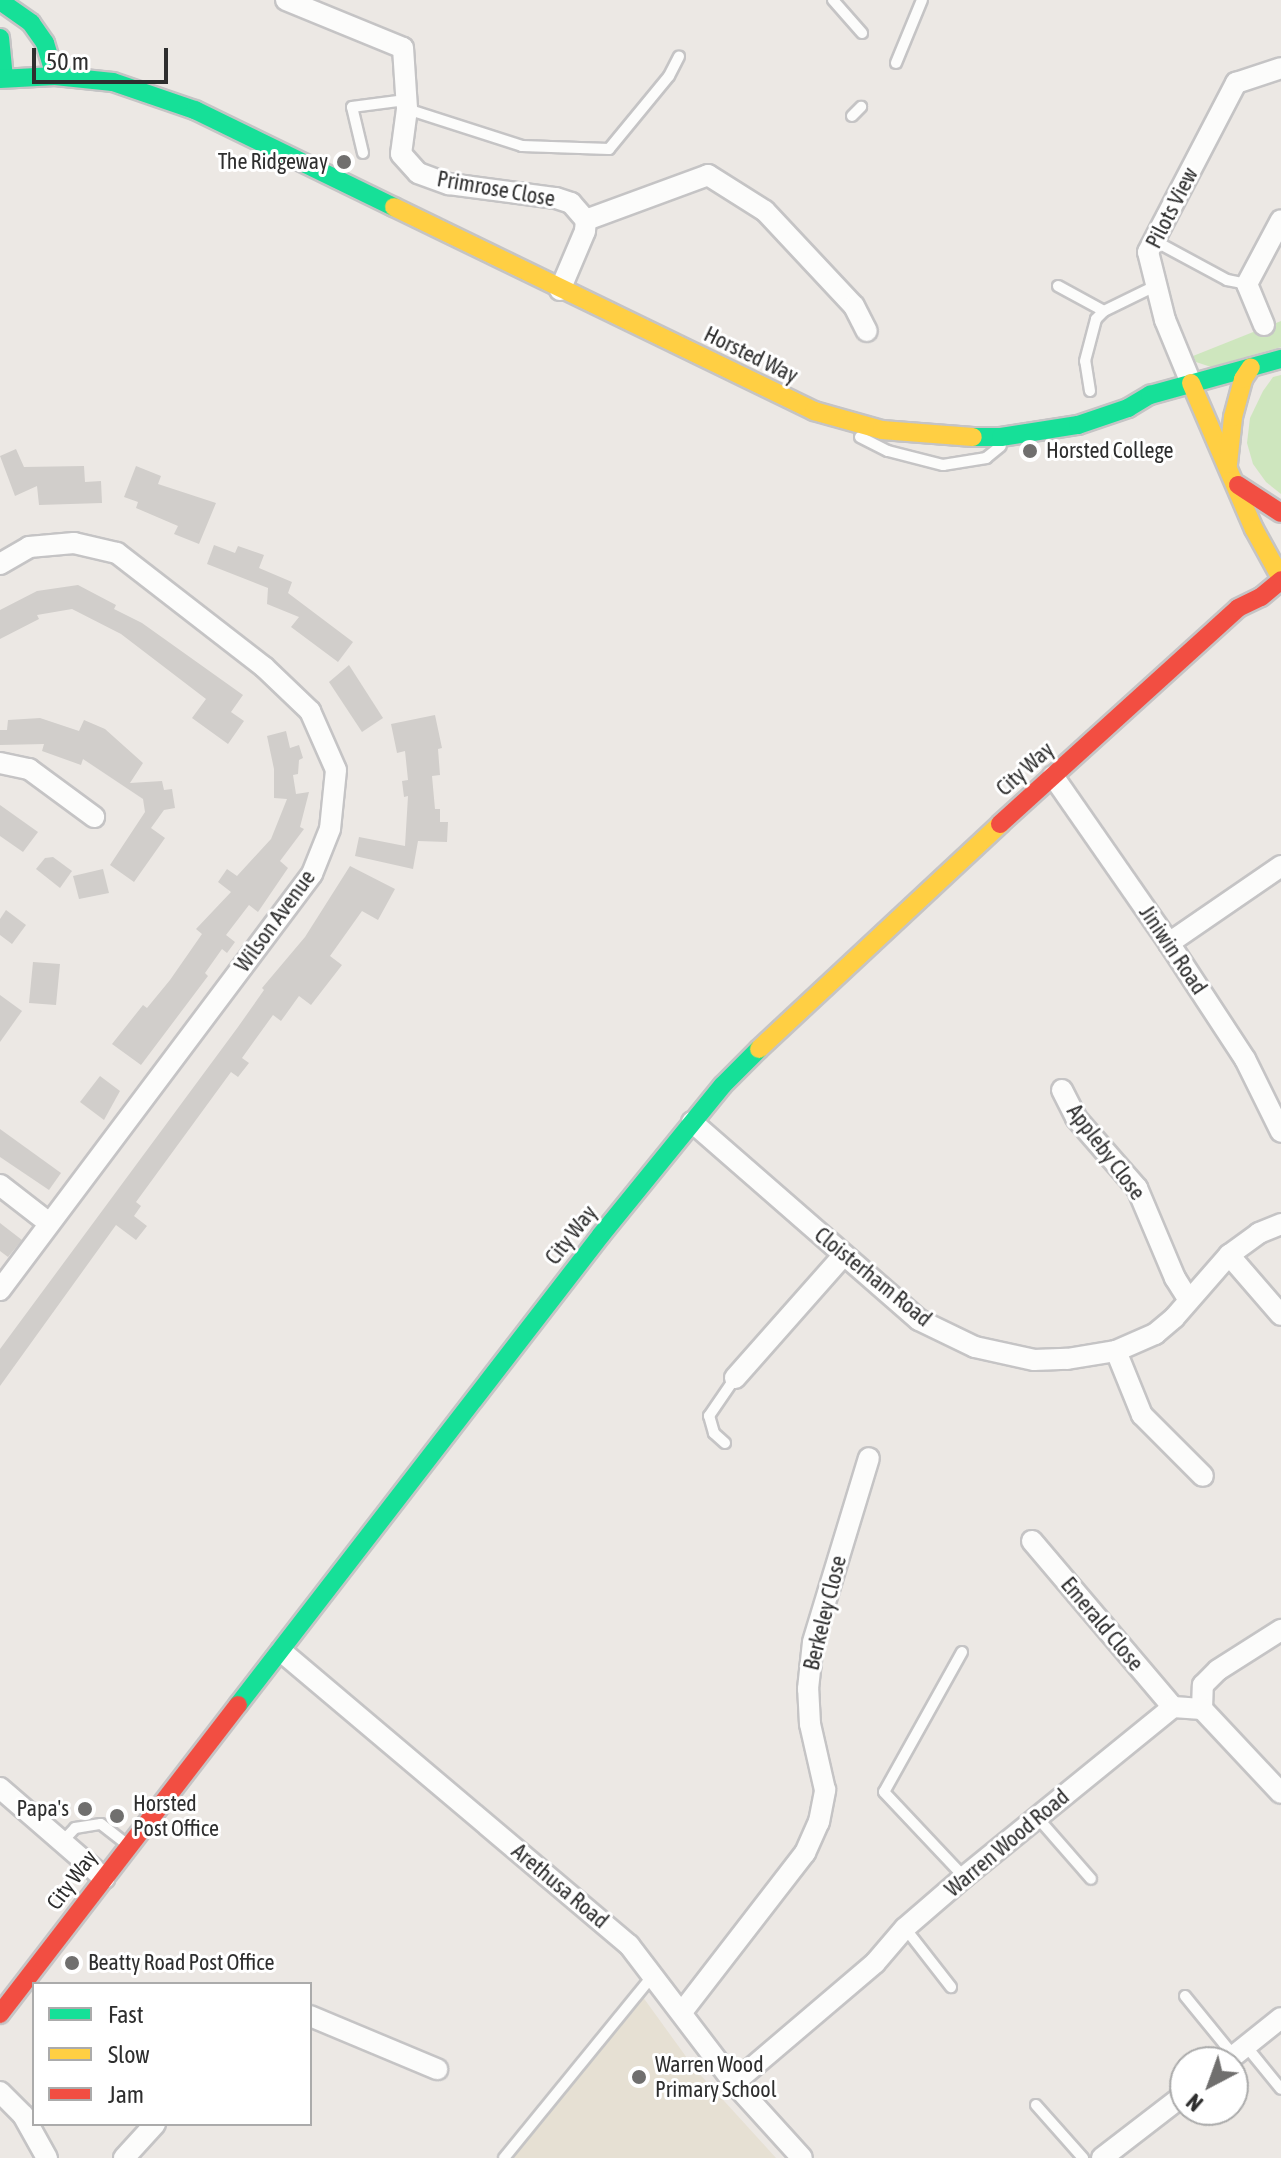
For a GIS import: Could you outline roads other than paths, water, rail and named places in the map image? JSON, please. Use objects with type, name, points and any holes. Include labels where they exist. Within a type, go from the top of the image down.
[{"type":"main road","points":[[0,1],[31,23],[45,43],[55,76]]},
{"type":"main road","points":[[0,38],[2,78]]},
{"type":"main road","name":"Horsted Way","points":[[2,78],[55,76],[113,82],[195,110],[814,411],[907,434],[1011,436],[1078,425],[1128,408],[1142,398],[1281,359]]},
{"type":"main road","points":[[1228,464],[1233,417],[1243,379],[1251,367]]},
{"type":"main road","points":[[1191,383],[1238,485],[1254,529],[1281,579]]},
{"type":"main road","points":[[1128,408],[1174,413],[1216,439]]},
{"type":"main road","points":[[1238,485],[1281,513]]},
{"type":"main road","points":[[1252,562],[1254,529]]},
{"type":"main road","name":"City Way","points":[[0,2014],[692,1122],[813,995],[1238,608],[1261,597],[1281,579]]},
{"type":"main road","points":[[1238,608],[1248,582]]},
{"type":"street","name":"Primrose Close","points":[[286,0],[403,48],[407,104],[401,154],[418,173],[449,184],[556,198],[580,209],[586,220]]},
{"type":"street","name":"Pilots View","points":[[1191,383],[1147,258],[1153,240],[1236,83],[1281,68]]},
{"type":"street","points":[[560,290],[585,231],[586,220],[708,175],[765,211],[854,306],[867,331]]},
{"type":"street","points":[[1264,325],[1247,284],[1281,220]]},
{"type":"street","name":"Wilson Avenue","points":[[0,564],[29,547],[74,543],[117,553],[264,667],[310,711],[336,770],[330,829],[312,874],[0,1290]]},
{"type":"street","points":[[0,763],[29,769],[94,817]]},
{"type":"street","name":"Jiniwin Road","points":[[1053,776],[1245,1059],[1273,1093],[1281,1132]]},
{"type":"street","points":[[1169,943],[1281,866]]},
{"type":"street","name":"Appleby Close","points":[[1062,1090],[1076,1118],[1137,1188],[1175,1278],[1189,1300]]},
{"type":"street","name":"Cloisterham Road","points":[[692,1122],[919,1320],[975,1347],[1034,1360],[1067,1359],[1116,1351],[1155,1334],[1229,1255],[1259,1233],[1281,1224]]},
{"type":"street","points":[[0,1185],[49,1223]]},
{"type":"street","points":[[735,1378],[844,1255]]},
{"type":"street","points":[[1229,1255],[1281,1315]]},
{"type":"street","points":[[1116,1351],[1142,1415],[1203,1476]]},
{"type":"street","name":"Berkeley Close","points":[[682,2012],[805,1853],[819,1822],[825,1790],[810,1724],[808,1689],[813,1642],[869,1458]]},
{"type":"street","name":"Emerald Close","points":[[1032,1541],[1173,1707]]},
{"type":"street","points":[[1202,1709],[1203,1685],[1218,1670],[1281,1630]]},
{"type":"street","name":"Arethusa Road","points":[[281,1651],[609,1927],[654,1974],[734,2083],[802,2158]]},
{"type":"street","points":[[1173,1707],[1202,1709],[1281,1793]]},
{"type":"street","name":"Warren Wood Road","points":[[734,2083],[875,1963],[905,1928],[964,1877],[1173,1707]]},
{"type":"street","points":[[0,1788],[104,1878]]},
{"type":"street","points":[[312,2017],[437,2069]]},
{"type":"street","points":[[1246,2046],[1281,2018]]},
{"type":"street","points":[[0,2092],[23,2115],[47,2158]]},
{"type":"street","points":[[1102,2158],[1169,2106]]},
{"type":"street","points":[[124,2158],[153,2126]]},
{"type":"lane","points":[[833,0],[862,33]]},
{"type":"lane","points":[[896,63],[922,0]]},
{"type":"lane","points":[[363,153],[352,107],[407,104],[522,146],[609,149],[669,76],[679,56]]},
{"type":"lane","points":[[852,116],[861,107]]},
{"type":"lane","points":[[1153,240],[1227,280],[1247,284]]},
{"type":"lane","points":[[1058,286],[1104,311]]},
{"type":"lane","points":[[1090,391],[1086,349],[1096,319],[1104,311],[1155,286]]},
{"type":"lane","points":[[814,411],[888,451],[940,465],[986,458],[1011,436]]},
{"type":"lane","points":[[725,1443],[714,1433],[709,1416],[735,1378]]},
{"type":"lane","points":[[962,1652],[884,1792],[964,1877]]},
{"type":"lane","points":[[1037,1817],[1091,1879]]},
{"type":"lane","points":[[62,1842],[75,1828],[101,1824],[128,1846]]},
{"type":"lane","points":[[905,1928],[951,1987]]},
{"type":"lane","points":[[504,2158],[654,1974]]},
{"type":"lane","points":[[1185,1996],[1227,2046]]},
{"type":"lane","points":[[1249,2065],[1281,2089]]},
{"type":"lane","points":[[1036,2105],[1083,2158]]},
{"type":"place","name":"The Ridgeway","points":[[344,162]]},
{"type":"place","name":"Horsted College","points":[[1030,451]]},
{"type":"place","name":"Papa's","points":[[85,1809]]},
{"type":"place","name":"Horsted Post Office","points":[[117,1816]]},
{"type":"place","name":"Beatty Road Post Office","points":[[72,1963]]},
{"type":"place","name":"Warren Wood Primary School","points":[[639,2077]]}]
